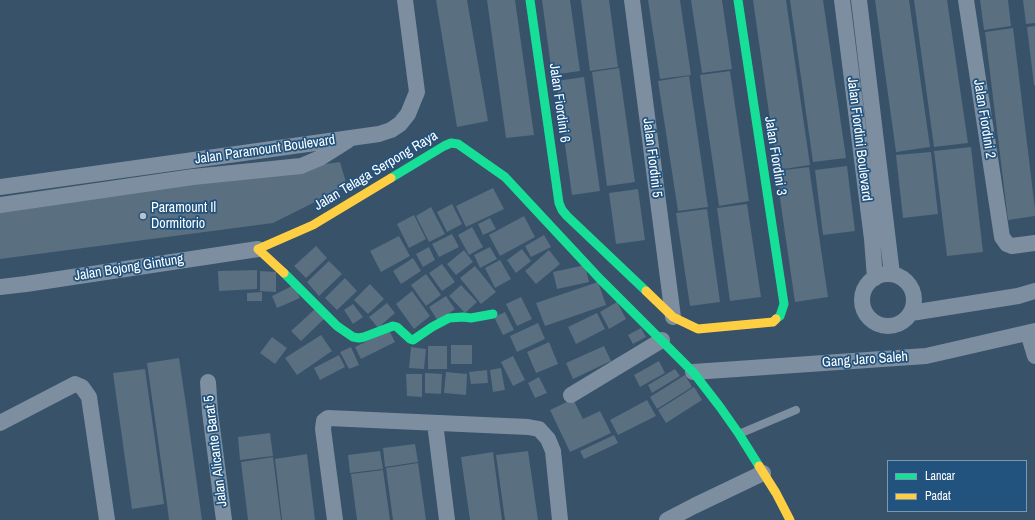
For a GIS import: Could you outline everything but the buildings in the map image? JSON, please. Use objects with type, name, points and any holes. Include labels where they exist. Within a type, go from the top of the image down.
[{"type":"street","name":"Jalan Paramount Boulevard","points":[[0,187],[379,134],[391,130],[400,124],[408,114],[418,92],[405,0]]},
{"type":"street","name":"Jalan Fiordini 6","points":[[530,0],[559,203],[562,210],[566,216],[673,317]]},
{"type":"street","name":"Jalan Fiordini 5","points":[[632,0],[673,317]]},
{"type":"street","name":"Jalan Fiordini 3","points":[[673,317],[698,329],[773,322],[780,316],[784,304],[738,0]]},
{"type":"street","name":"Jalan Fiordini Boulevard","points":[[842,0],[871,228],[875,278]]},
{"type":"street","name":"Jalan Fiordini Boulevard","points":[[859,0],[892,274]]},
{"type":"street","name":"Jalan Fiordini 2","points":[[966,0],[1002,237],[1006,244],[1012,246],[1035,243]]},
{"type":"street","points":[[0,206],[193,177],[301,166],[320,158],[351,138]]},
{"type":"street","name":"Jalan Telaga Serpong Raya","points":[[258,249],[313,225],[444,146],[451,143],[458,144],[505,177],[600,279],[693,372],[739,434],[776,493],[790,520]]},
{"type":"street","points":[[258,249],[294,282],[337,326],[353,337],[364,337],[393,326],[398,327],[410,339],[413,340],[449,318],[471,318],[493,314]]},
{"type":"street","name":"Jalan Bojong Gintung","points":[[0,287],[258,249]]},
{"type":"street","points":[[884,274],[892,274],[902,278],[909,285],[914,295],[914,305],[907,319],[900,324],[884,327],[870,319],[865,313],[862,305],[864,289],[869,282],[875,278],[884,274]]},
{"type":"street","points":[[911,313],[1018,296],[1035,291]]},
{"type":"street","points":[[914,295],[944,308]]},
{"type":"street","points":[[1032,332],[1035,356]]},
{"type":"street","name":"Gang Jaro Saleh","points":[[693,372],[926,356],[1032,332]]},
{"type":"street","points":[[571,395],[662,340]]},
{"type":"street","name":"Jalan Alicante Barat 5","points":[[208,382],[210,412],[224,520]]},
{"type":"street","points":[[0,423],[75,384],[82,387],[89,397],[107,520]]},
{"type":"street","points":[[335,520],[323,429],[324,421],[328,418],[539,429],[548,438],[553,451],[560,520]]},
{"type":"street","points":[[435,423],[447,520]]},
{"type":"street","points":[[668,520],[763,473]]},
{"type":"lane","points":[[739,434],[796,410]]},
{"type":"traffic: fast","points":[[530,0],[559,203],[567,216],[646,291]]},
{"type":"traffic: fast","points":[[738,0],[784,304],[780,316],[776,319]]},
{"type":"traffic: fast","points":[[391,178],[451,143],[458,144],[505,177],[600,279],[693,372],[739,434],[759,466]]},
{"type":"traffic: fast","points":[[284,273],[337,326],[353,337],[364,337],[393,326],[397,327],[413,340],[449,318],[471,318],[493,314]]},
{"type":"traffic: slow","points":[[284,273],[258,249],[313,225],[391,178]]},
{"type":"traffic: slow","points":[[646,291],[673,317],[698,329],[773,322],[776,319]]},
{"type":"traffic: slow","points":[[759,466],[776,493],[790,520]]},
{"type":"place","name":"Paramount Il Dormitorio","points":[[143,216]]}]
